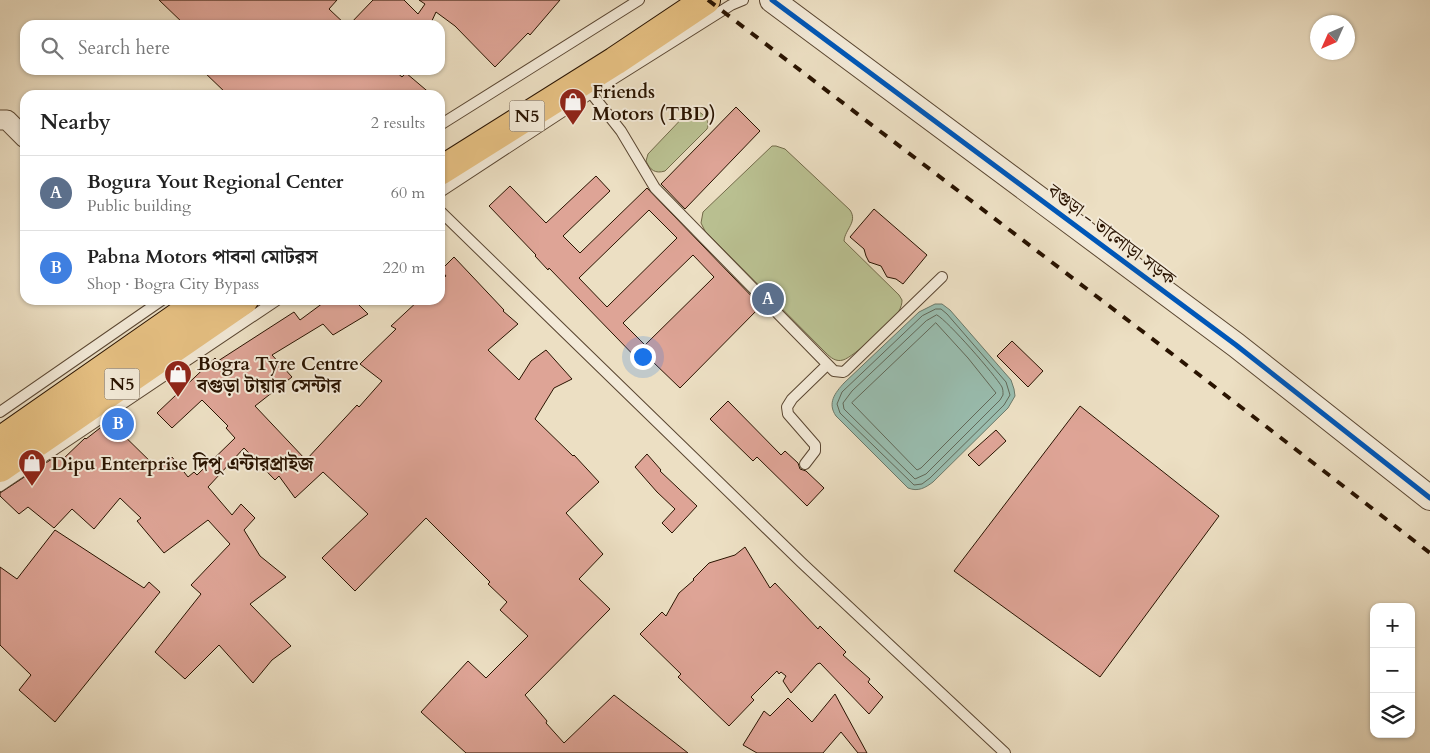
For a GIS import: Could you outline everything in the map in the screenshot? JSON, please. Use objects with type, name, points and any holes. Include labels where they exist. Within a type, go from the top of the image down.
[{"type":"highway","name":"N5","points":[[445,147],[603,47],[673,0]]},
{"type":"highway","name":"N5","points":[[445,168],[615,61],[706,0]]},
{"type":"highway","name":"N5","points":[[0,441],[195,305]]},
{"type":"highway","name":"N5","points":[[0,468],[237,305]]},
{"type":"street","name":"বগুড়া - তালোড়া সড়ক","points":[[772,0],[1236,345],[1430,498]]},
{"type":"street","points":[[0,120],[7,120],[20,133]]},
{"type":"lane","points":[[445,122],[639,0]]},
{"type":"lane","points":[[445,189],[591,93],[731,5],[744,0]]},
{"type":"lane","points":[[591,93],[621,131],[655,188],[834,372],[843,372],[942,277]]},
{"type":"lane","points":[[445,216],[802,563],[1005,753]]},
{"type":"lane","points":[[0,412],[155,305]]},
{"type":"lane","points":[[0,486],[270,305]]},
{"type":"lane","points":[[805,464],[816,451],[815,445],[788,414],[787,407],[792,399],[827,365]]},
{"type":"shaded area","points":[[695,110],[706,118],[708,123],[707,129],[665,171],[658,172],[649,167],[646,161],[648,154],[689,111]]},
{"type":"shaded area","points":[[772,146],[785,149],[850,210],[853,218],[844,241],[902,300],[899,311],[889,322],[864,346],[843,360],[836,360],[828,355],[705,231],[701,223],[703,212]]},
{"type":"water","points":[[935,304],[942,304],[950,310],[1011,380],[1015,396],[1008,408],[933,482],[924,488],[915,490],[908,488],[836,416],[833,411],[832,402],[835,394],[844,383],[919,312]]},
{"type":"building","points":[[159,0],[337,0],[329,9],[341,20],[180,20]]},
{"type":"building","points":[[373,0],[404,0],[418,14],[425,4],[419,0],[560,0],[530,35],[528,33],[495,67],[455,26],[436,12],[432,20],[354,20]]},
{"type":"building","points":[[207,75],[400,75],[402,77],[408,75],[426,90],[223,90]]},
{"type":"building","points":[[736,107],[760,131],[685,209],[661,184]]},
{"type":"building","points":[[596,176],[610,191],[563,236],[580,253],[647,188],[761,306],[680,388],[653,362],[647,369],[549,268],[548,270],[489,206],[510,186],[546,223]],"holes":[[[649,210],[677,238],[607,307],[579,278]],[[693,255],[714,277],[645,345],[623,323]]]},
{"type":"building","points":[[874,209],[927,255],[903,284],[896,279],[887,277],[881,266],[869,262],[864,249],[850,237]]},
{"type":"building","points":[[454,257],[503,311],[518,324],[488,350],[519,380],[531,361],[546,350],[572,379],[554,388],[535,419],[574,455],[599,482],[566,513],[603,554],[579,579],[610,609],[525,695],[564,743],[614,695],[688,753],[466,753],[421,712],[468,661],[486,678],[528,636],[500,610],[507,602],[488,584],[490,582],[426,518],[355,591],[322,558],[368,514],[323,472],[295,498],[279,476],[275,480],[244,448],[208,487],[232,515],[241,504],[255,518],[244,530],[260,556],[286,577],[250,604],[291,646],[272,660],[253,683],[219,645],[185,679],[155,652],[201,594],[191,585],[230,544],[208,520],[164,553],[137,521],[141,518],[120,498],[94,529],[72,509],[54,528],[28,507],[19,514],[0,496],[0,493],[58,455],[62,460],[85,438],[109,421],[159,470],[172,457],[188,477],[194,472],[197,475],[235,438],[226,428],[228,426],[202,400],[172,428],[157,413],[215,358],[218,361],[294,312],[300,320],[320,305],[359,305],[368,314],[333,335],[323,324],[272,355],[292,377],[255,406],[306,460],[382,381],[360,364],[396,329],[391,326],[414,305],[445,305],[445,266]]},
{"type":"building","points":[[1012,341],[1043,371],[1028,387],[997,356]]},
{"type":"building","points":[[728,401],[781,455],[785,451],[798,463],[800,469],[806,471],[824,488],[807,506],[757,457],[753,461],[710,419]]},
{"type":"building","points":[[1080,406],[1219,516],[1100,677],[954,571]]},
{"type":"building","points":[[996,430],[1006,441],[979,466],[968,455]]},
{"type":"building","points":[[647,454],[660,471],[697,506],[672,533],[662,523],[675,509],[635,467]]},
{"type":"building","points":[[55,530],[144,588],[149,582],[160,592],[55,722],[19,690],[31,675],[0,645],[0,567],[17,579]]},
{"type":"building","points":[[745,547],[770,588],[775,583],[818,629],[820,626],[846,652],[843,655],[870,679],[868,682],[883,697],[869,714],[820,663],[791,693],[783,681],[786,676],[781,672],[779,674],[777,671],[751,697],[754,700],[729,726],[678,677],[681,674],[640,634],[662,612],[666,616],[679,593],[709,563],[735,555]]},
{"type":"building","points":[[835,694],[867,753],[858,753],[841,732],[823,753],[757,753],[743,745],[764,711],[770,716],[788,698],[812,722]]},
{"type":"railway","points":[[708,0],[1430,553]]},
{"type":"cycle path","points":[[772,0],[1236,345],[1430,498]]},
{"type":"place","name":"Friends Motors (TBD)","points":[[573,126]]},
{"type":"place","name":"Bogura Yout Regional Center","points":[[768,299]]},
{"type":"place","name":"Bogra Tyre Centre বগুড়া টায়ার সেন্টার","points":[[178,398]]},
{"type":"place","name":"Pabna Motors পাবনা মোটরস","points":[[118,424]]},
{"type":"place","name":"Dipu Enterprise দিপু এন্টারপ্রাইজ","points":[[32,487]]}]
